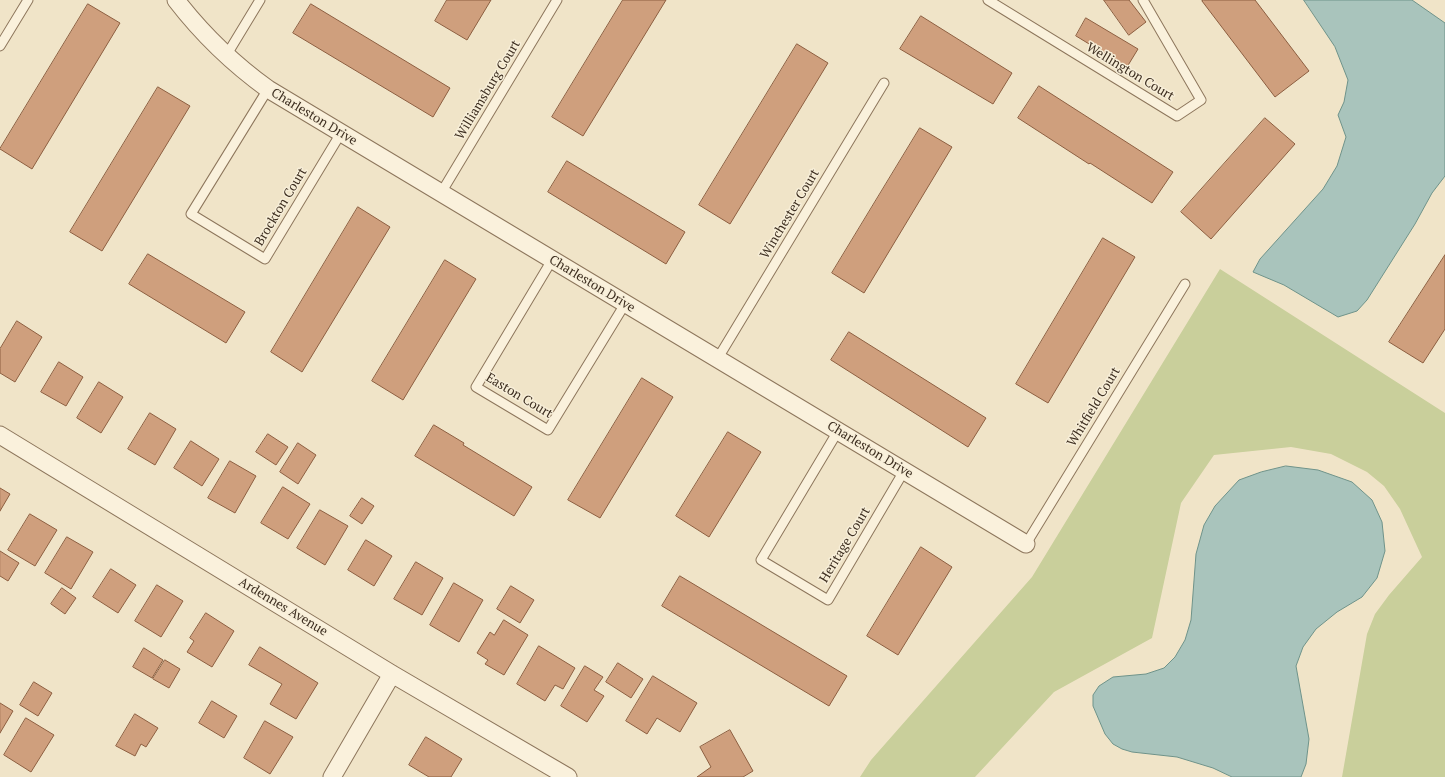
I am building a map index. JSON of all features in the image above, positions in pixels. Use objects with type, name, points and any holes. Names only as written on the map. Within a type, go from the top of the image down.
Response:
[{"type":"street","name":"Charleston Drive","points":[[176,0],[196,25],[226,56],[268,89],[1026,544]]},
{"type":"street","name":"Ardennes Avenue","points":[[0,435],[392,674],[568,777]]},
{"type":"street","points":[[332,777],[392,674]]},
{"type":"lane","points":[[0,46],[28,0]]},
{"type":"lane","points":[[226,56],[260,0]]},
{"type":"lane","name":"Williamsburg Court","points":[[441,193],[557,0]]},
{"type":"lane","name":"Wellington Court","points":[[988,0],[1177,116],[1201,100],[1143,0]]},
{"type":"lane","name":"Winchester Court","points":[[718,358],[884,83]]},
{"type":"lane","name":"Brockton Court","points":[[268,89],[191,214],[258,255],[265,259],[341,133]]},
{"type":"lane","name":"Easton Court","points":[[552,260],[476,387],[548,430],[625,304]]},
{"type":"lane","name":"Whitfield Court","points":[[1026,544],[1185,284]]},
{"type":"lane","name":"Heritage Court","points":[[838,431],[761,560],[828,600],[904,471]]},
{"type":"green space","points":[[1220,269],[1445,413],[1445,777],[1342,777],[1367,634],[1375,614],[1389,595],[1422,557],[1400,509],[1384,486],[1367,472],[1331,454],[1291,447],[1214,455],[1181,503],[1152,638],[1054,692],[975,777],[860,777],[871,760],[1032,577]]},
{"type":"water","points":[[1304,0],[1412,0],[1445,23],[1445,176],[1432,193],[1415,224],[1367,300],[1357,311],[1338,317],[1284,285],[1253,272],[1260,259],[1323,189],[1337,166],[1346,137],[1338,115],[1344,102],[1348,80],[1335,47]]},
{"type":"water","points":[[1286,466],[1318,470],[1352,482],[1372,500],[1382,522],[1385,551],[1377,578],[1362,597],[1337,612],[1316,629],[1303,647],[1296,666],[1309,739],[1306,764],[1301,777],[1232,777],[1213,768],[1177,757],[1132,752],[1113,744],[1105,734],[1093,706],[1093,695],[1099,686],[1113,677],[1146,674],[1164,668],[1175,657],[1185,640],[1191,620],[1196,554],[1204,525],[1215,506],[1239,480],[1261,472]]},
{"type":"building","points":[[447,0],[491,0],[467,40],[435,21]]},
{"type":"building","points":[[623,0],[666,0],[583,136],[552,117]]},
{"type":"building","points":[[1104,0],[1129,0],[1146,22],[1129,35]]},
{"type":"building","points":[[1255,0],[1309,71],[1275,97],[1202,1]]},
{"type":"building","points":[[88,4],[120,23],[32,169],[0,149]]},
{"type":"building","points":[[311,4],[450,88],[433,117],[293,33]]},
{"type":"building","points":[[921,16],[1012,73],[993,104],[900,49]]},
{"type":"building","points":[[1086,18],[1138,49],[1127,67],[1076,36]]},
{"type":"building","points":[[797,44],[828,63],[730,224],[699,205]]},
{"type":"building","points":[[1039,86],[1173,172],[1152,203],[1018,118]]},
{"type":"building","points":[[158,87],[190,106],[102,251],[70,232]]},
{"type":"building","points":[[1265,118],[1295,144],[1211,239],[1181,212]]},
{"type":"building","points":[[920,128],[952,147],[864,293],[832,273]]},
{"type":"building","points":[[567,161],[685,232],[666,264],[548,192]]},
{"type":"building","points":[[358,207],[390,227],[302,372],[271,352]]},
{"type":"building","points":[[1103,238],[1135,257],[1048,403],[1016,384]]},
{"type":"building","points":[[148,254],[245,312],[226,343],[129,284]]},
{"type":"building","points":[[1445,255],[1445,329],[1423,363],[1389,342]]},
{"type":"building","points":[[445,260],[476,279],[403,400],[372,381]]},
{"type":"building","points":[[17,321],[42,337],[15,382],[0,373],[0,349]]},
{"type":"building","points":[[849,332],[986,418],[968,447],[831,360]]},
{"type":"building","points":[[59,362],[83,377],[66,406],[41,392]]},
{"type":"building","points":[[642,378],[673,397],[600,518],[568,500]]},
{"type":"building","points":[[99,382],[123,397],[101,433],[77,418]]},
{"type":"building","points":[[150,413],[176,429],[155,465],[128,449]]},
{"type":"building","points":[[434,425],[464,443],[463,445],[532,487],[514,516],[415,456]]},
{"type":"building","points":[[728,432],[761,452],[709,537],[676,516]]},
{"type":"building","points":[[268,434],[288,447],[276,465],[256,452]]},
{"type":"building","points":[[191,441],[219,459],[202,486],[174,468]]},
{"type":"building","points":[[298,443],[316,455],[298,484],[280,472]]},
{"type":"building","points":[[230,461],[256,476],[235,513],[208,498]]},
{"type":"building","points":[[283,487],[310,504],[288,539],[261,523]]},
{"type":"building","points":[[0,488],[10,494],[0,511]]},
{"type":"building","points":[[362,498],[374,506],[362,524],[350,516]]},
{"type":"building","points":[[320,510],[348,526],[325,565],[297,548]]},
{"type":"building","points":[[30,514],[57,530],[35,566],[8,550]]},
{"type":"building","points":[[67,537],[93,552],[71,589],[45,573]]},
{"type":"building","points":[[366,540],[392,556],[374,586],[348,570]]},
{"type":"building","points":[[921,547],[952,567],[898,655],[867,636]]},
{"type":"building","points":[[0,551],[19,563],[8,581],[0,576]]},
{"type":"building","points":[[416,562],[443,578],[422,615],[394,599]]},
{"type":"building","points":[[111,569],[136,585],[118,613],[93,597]]},
{"type":"building","points":[[680,576],[847,676],[829,706],[662,606]]},
{"type":"building","points":[[454,583],[483,600],[459,642],[430,625]]},
{"type":"building","points":[[157,585],[183,601],[161,637],[135,621]]},
{"type":"building","points":[[511,586],[534,600],[520,623],[497,609]]},
{"type":"building","points":[[62,588],[76,598],[65,614],[51,604]]},
{"type":"building","points":[[206,613],[234,631],[212,667],[187,652],[194,641],[190,638]]},
{"type":"building","points":[[504,620],[528,635],[504,675],[485,664],[488,660],[477,653],[490,632],[494,635]]},
{"type":"building","points":[[539,646],[575,668],[563,689],[555,685],[545,701],[517,684]]},
{"type":"building","points":[[260,647],[318,683],[296,719],[270,704],[282,684],[249,665]]},
{"type":"building","points":[[144,648],[163,660],[152,678],[133,667]]},
{"type":"building","points":[[165,660],[180,669],[169,688],[153,679]]},
{"type":"building","points":[[618,663],[643,679],[631,698],[606,682]]},
{"type":"building","points":[[585,666],[603,677],[594,690],[604,696],[587,722],[561,706]]},
{"type":"building","points":[[653,676],[697,703],[680,732],[657,718],[647,734],[626,721]]},
{"type":"building","points":[[34,682],[52,693],[38,716],[20,705]]},
{"type":"building","points":[[212,701],[237,716],[224,738],[199,723]]},
{"type":"building","points":[[0,703],[13,711],[0,733]]},
{"type":"building","points":[[135,714],[158,728],[146,747],[141,744],[135,756],[116,746]]},
{"type":"building","points":[[26,718],[54,735],[31,772],[4,755]]},
{"type":"building","points":[[265,721],[293,737],[270,774],[244,758]]},
{"type":"building","points":[[730,730],[753,771],[743,777],[697,777],[711,767],[700,747]]},
{"type":"building","points":[[426,737],[462,759],[451,777],[429,777],[409,765]]}]
